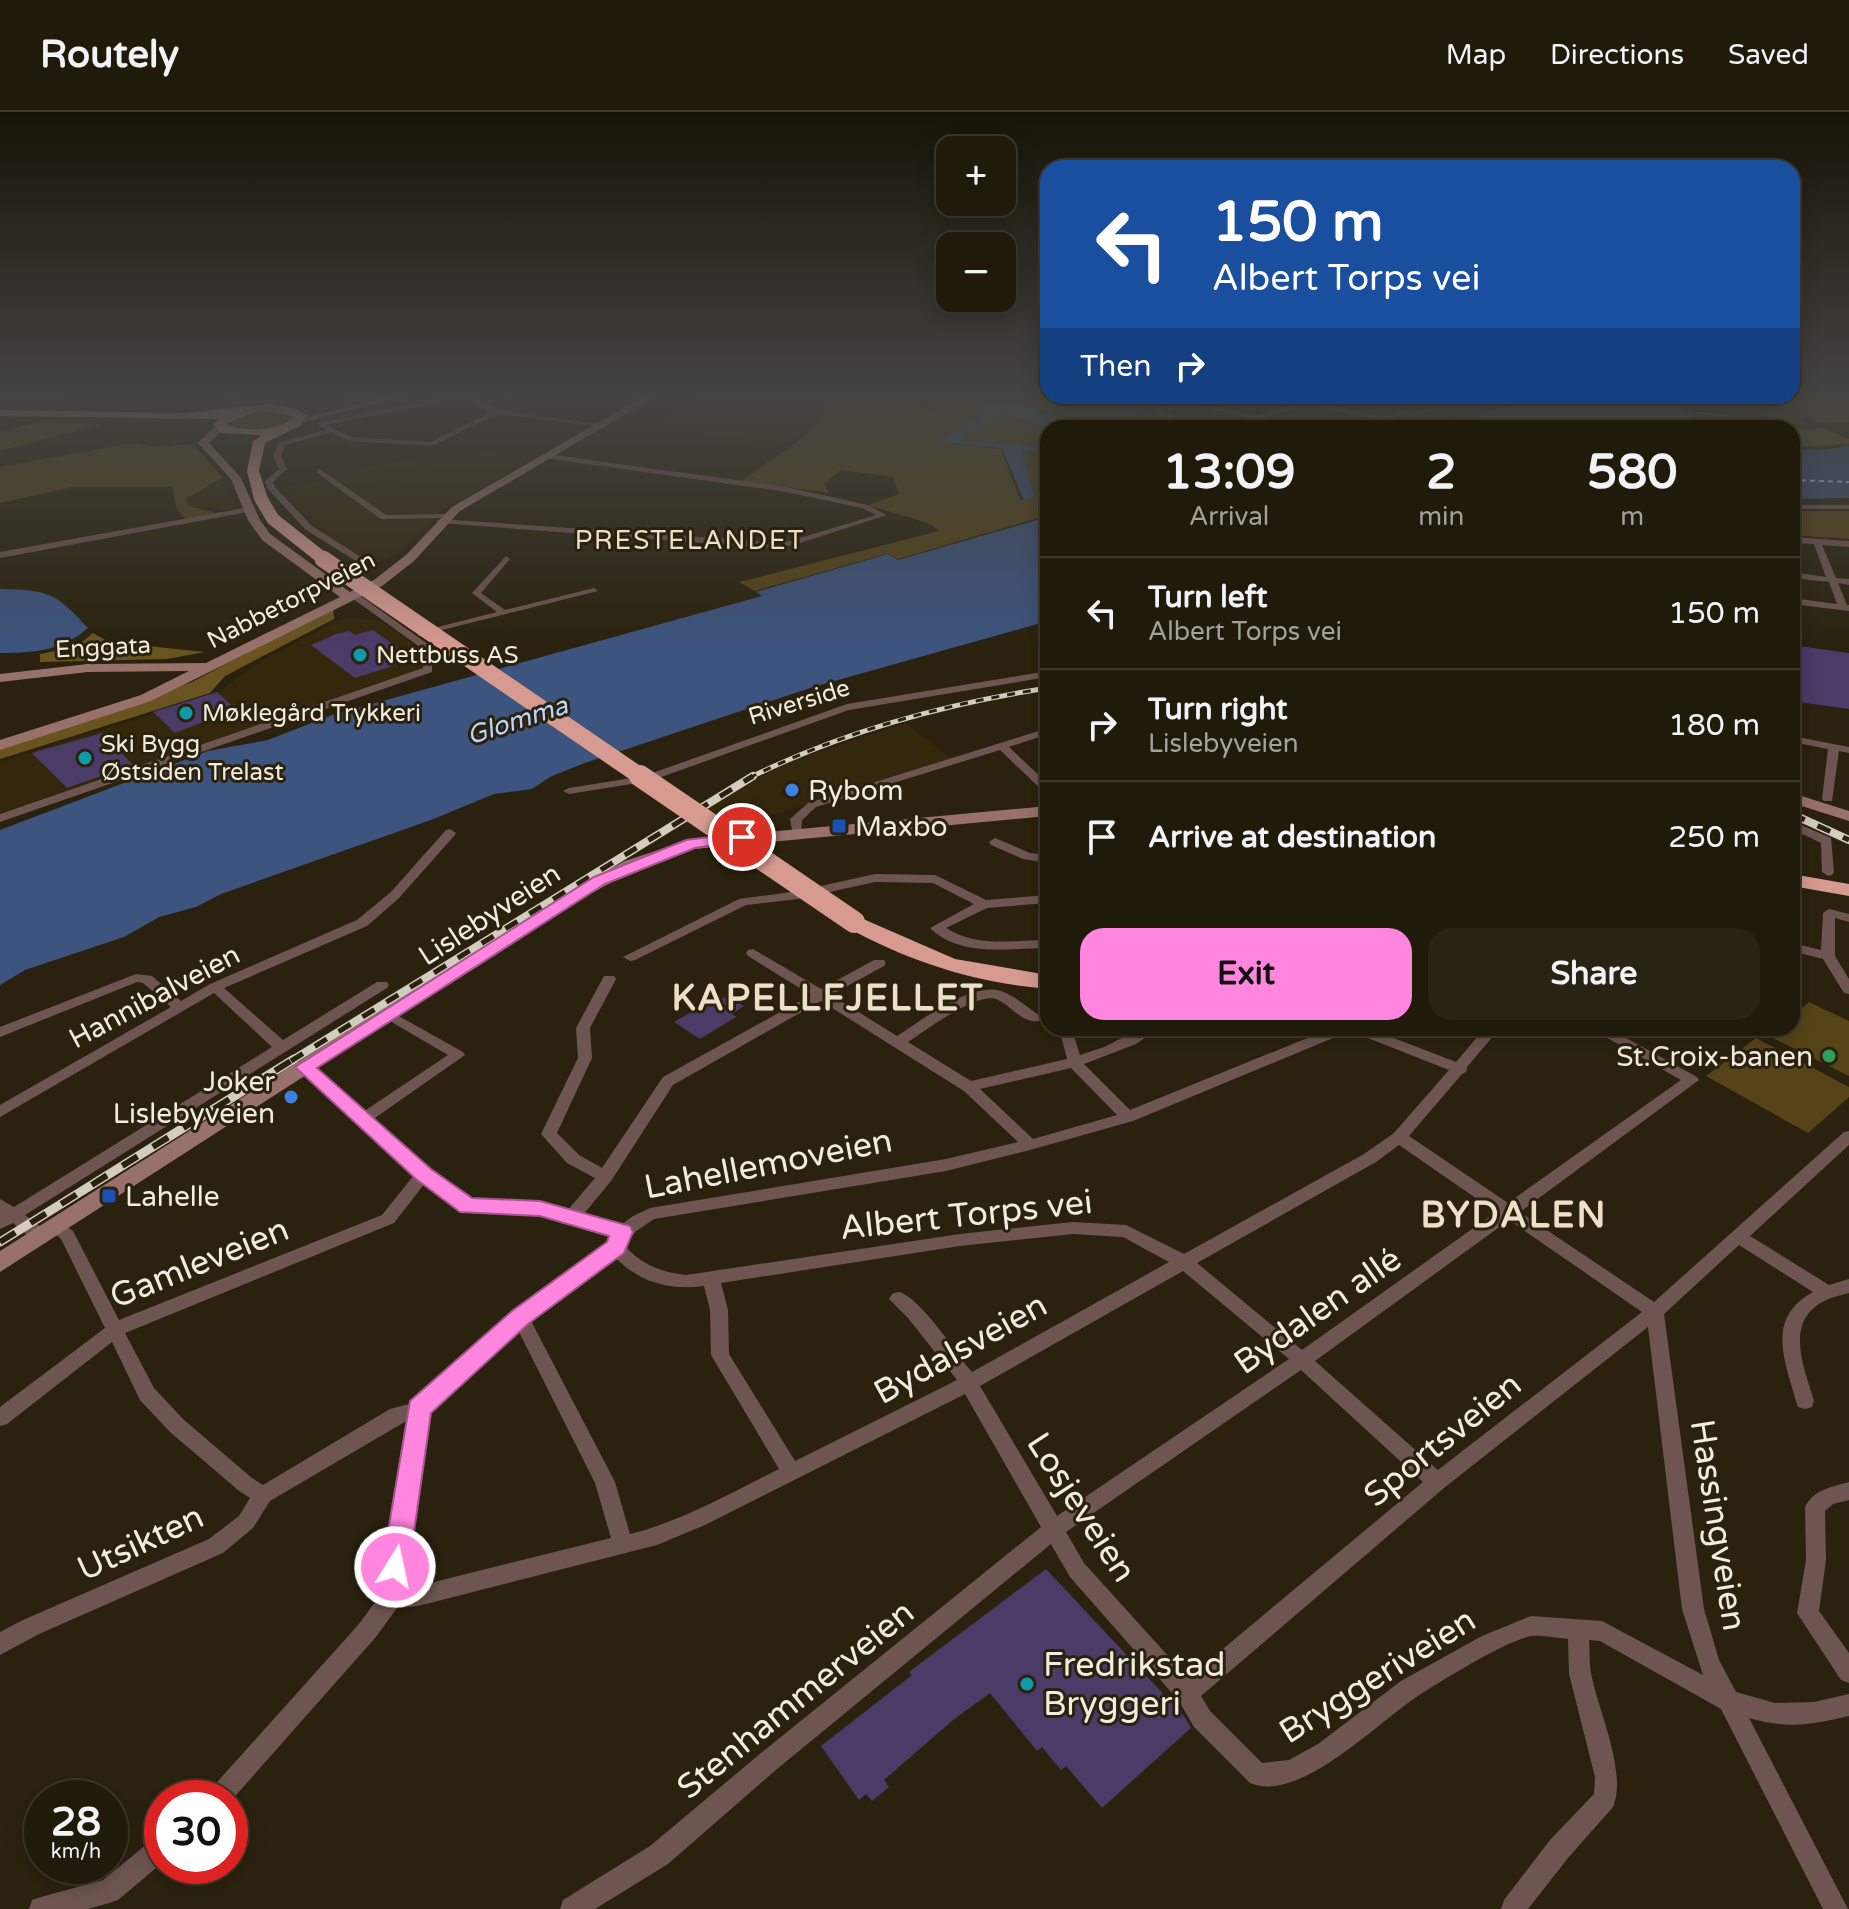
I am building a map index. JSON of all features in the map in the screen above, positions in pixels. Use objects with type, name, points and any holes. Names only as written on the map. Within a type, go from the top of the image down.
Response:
[{"type":"highway","points":[[257,478],[261,499],[273,519],[301,544],[854,922],[904,949],[939,962],[984,973],[1040,981]]},
{"type":"highway","points":[[1800,873],[1849,882]]},
{"type":"highway","points":[[1800,881],[1849,890]]},
{"type":"street","points":[[0,818],[428,670],[429,649],[266,537],[236,478]]},
{"type":"street","points":[[275,478],[269,481],[271,488],[309,528],[364,563]]},
{"type":"street","points":[[330,478],[384,517],[771,545],[805,539],[883,515],[871,507],[815,494],[701,478]]},
{"type":"street","name":"Nabbetorpveien","points":[[0,745],[126,706],[378,583],[397,570],[443,519],[510,478]]},
{"type":"street","points":[[1800,507],[1849,507]]},
{"type":"street","points":[[0,555],[250,509]]},
{"type":"street","points":[[266,537],[309,528]]},
{"type":"street","points":[[1800,541],[1849,544]]},
{"type":"street","points":[[1817,542],[1846,607]]},
{"type":"street","points":[[501,611],[476,593],[506,559]]},
{"type":"street","points":[[1800,576],[1849,582]]},
{"type":"street","points":[[413,636],[501,611],[594,591]]},
{"type":"street","points":[[1800,602],[1846,607]]},
{"type":"street","name":"Enggata","points":[[0,678],[88,668],[209,667]]},
{"type":"street","name":"Riverside","points":[[569,791],[646,779],[847,707],[882,705],[975,684],[1040,675]]},
{"type":"street","points":[[797,832],[796,819],[812,805],[1040,734]]},
{"type":"street","points":[[1800,741],[1849,750]]},
{"type":"street","points":[[1002,746],[1040,782]]},
{"type":"street","points":[[1828,799],[1834,748]]},
{"type":"street","points":[[1800,801],[1849,816]]},
{"type":"street","name":"Lislebyveien","points":[[0,1263],[572,896],[631,865],[692,844],[1040,812]]},
{"type":"street","points":[[1800,829],[1827,841],[1828,872]]},
{"type":"street","name":"Hannibalveien","points":[[0,1112],[215,987],[338,936],[378,912],[450,833]]},
{"type":"street","points":[[995,842],[1027,856],[1040,858]]},
{"type":"street","points":[[630,957],[743,902],[798,895],[875,878],[935,879],[984,904]]},
{"type":"street","points":[[1040,900],[984,904],[937,928],[958,941],[976,946],[1040,944]]},
{"type":"street","points":[[1849,918],[1829,913],[1828,956],[1849,990]]},
{"type":"street","points":[[1800,949],[1828,956]]},
{"type":"street","points":[[753,953],[969,1087],[1030,1145]]},
{"type":"street","points":[[573,1215],[605,1177],[668,1081],[879,963]]},
{"type":"street","points":[[0,1032],[136,978],[147,979],[180,1007]]},
{"type":"street","points":[[605,1177],[573,1159],[549,1134],[585,1058],[583,1028],[609,979]]},
{"type":"street","points":[[4,1214],[382,985]]},
{"type":"street","points":[[215,987],[281,1047]]},
{"type":"street","points":[[898,1042],[985,993],[994,994],[1034,1018]]},
{"type":"street","points":[[363,1119],[458,1055],[388,1014]]},
{"type":"street","points":[[1068,1036],[1075,1063],[1128,1117]]},
{"type":"street","points":[[969,1087],[1075,1063],[1121,1047],[1139,1036]]},
{"type":"street","name":"Lahellemoveien","points":[[419,1409],[520,1317],[650,1214],[946,1165],[1030,1145],[1128,1117],[1325,1036]]},
{"type":"street","points":[[1376,1036],[1461,1069]]},
{"type":"street","name":"Bydalsveien","points":[[391,1598],[418,1596],[623,1544],[698,1519],[945,1396],[967,1380],[1185,1263],[1370,1158],[1399,1137],[1487,1036]]},
{"type":"street","name":"Bydalen allé","points":[[1053,1530],[1302,1360],[1692,1080],[1612,1036]]},
{"type":"street","name":"Albert Torps vei","points":[[304,1067],[423,1174],[467,1206],[540,1209],[573,1215],[619,1240],[632,1266],[656,1279],[686,1282],[960,1240],[1073,1228],[1126,1231],[1185,1263],[1302,1360],[1437,1482]]},
{"type":"street","points":[[1399,1137],[1655,1312]]},
{"type":"street","name":"Sportsveien","points":[[1187,1693],[1437,1482],[1655,1312],[1846,1142]]},
{"type":"street","name":"Gamleveien","points":[[0,1418],[116,1329],[388,1219],[423,1174]]},
{"type":"street","points":[[4,1214],[67,1235],[147,1394],[177,1426],[245,1484],[263,1495]]},
{"type":"street","points":[[1739,1237],[1827,1292]]},
{"type":"street","points":[[711,1278],[719,1310],[720,1355],[792,1473]]},
{"type":"street","points":[[1805,1401],[1789,1334],[1801,1309],[1827,1292],[1849,1286]]},
{"type":"street","name":"Losjeveien","points":[[898,1299],[914,1313],[967,1380],[1077,1570],[1187,1693],[1202,1719],[1258,1775]]},
{"type":"street","name":"Hassingveien","points":[[1655,1312],[1693,1609],[1709,1663],[1836,1909]]},
{"type":"street","points":[[520,1317],[605,1482],[623,1544]]},
{"type":"street","points":[[234,1780],[367,1631],[391,1598],[419,1409]]},
{"type":"street","name":"Utsikten","points":[[0,1644],[31,1627],[216,1546],[246,1522],[263,1495],[397,1415],[419,1409]]},
{"type":"street","points":[[1849,1491],[1827,1497],[1815,1507],[1816,1560],[1808,1613],[1849,1672]]},
{"type":"street","name":"Stenhammerveien","points":[[572,1909],[648,1864],[769,1761],[1053,1530]]},
{"type":"street","name":"Bryggeriveien","points":[[1258,1775],[1291,1771],[1326,1752],[1409,1689],[1490,1643],[1531,1626],[1602,1631],[1729,1701],[1775,1714],[1814,1713],[1849,1705]]},
{"type":"street","points":[[1513,1909],[1559,1849],[1605,1799],[1607,1777],[1580,1674],[1578,1628]]},
{"type":"street","points":[[41,1909],[105,1900],[144,1864]]},
{"type":"shaded area","points":[[0,478],[223,478],[185,498],[188,506],[217,513],[185,519],[176,507],[173,487],[73,487],[0,503]]},
{"type":"shaded area","points":[[223,478],[238,511],[188,506],[185,498],[197,496],[211,482]]},
{"type":"shaded area","points":[[335,478],[404,478],[352,489]]},
{"type":"shaded area","points":[[404,478],[498,478],[442,510],[409,545],[386,560],[362,565],[314,525],[283,487],[327,479],[344,492]]},
{"type":"shaded area","points":[[746,478],[831,478],[824,484],[829,493],[742,481]]},
{"type":"shaded area","points":[[893,478],[1012,478],[1020,500],[1035,497],[1030,478],[1040,478],[1040,517],[898,559],[886,554],[755,591],[739,582],[939,531],[917,520],[869,505],[899,494]]},
{"type":"shaded area","points":[[1800,511],[1849,511],[1849,539],[1800,536]]},
{"type":"shaded area","points":[[333,607],[334,619],[225,676],[210,693],[0,759],[0,748],[192,682]]},
{"type":"shaded area","points":[[356,618],[381,621],[426,653],[426,663],[407,676],[0,813],[0,762],[215,694],[264,659],[337,621]]},
{"type":"shaded area","points":[[93,633],[109,642],[205,652],[167,659],[40,662],[40,654],[76,647]]},
{"type":"shaded area","name":"Rybom","points":[[905,723],[951,758],[706,836],[682,818],[789,762]]},
{"type":"shaded area","name":"St.Croix-banen","points":[[1809,1002],[1849,1021],[1849,1076],[1769,1036],[1800,1036],[1800,1010]]},
{"type":"shaded area","points":[[1756,1038],[1849,1087],[1849,1097],[1808,1133],[1706,1076]]},
{"type":"water","points":[[1015,478],[1030,478],[1035,497],[1024,500]]},
{"type":"water","points":[[1800,478],[1849,478],[1849,498],[1800,499]]},
{"type":"water","name":"Glomma","points":[[1040,519],[1040,623],[813,687],[582,764],[550,777],[532,789],[494,794],[431,820],[221,894],[196,907],[159,917],[124,937],[25,970],[0,985],[0,830],[208,751],[268,740],[332,715],[762,596],[756,592],[888,554],[898,560]]},
{"type":"water","points":[[0,589],[29,590],[50,595],[88,628],[68,642],[47,649],[0,653]]},
{"type":"building","name":"Nettbuss AS","points":[[373,630],[404,652],[386,658],[396,665],[355,678],[311,645],[336,634],[349,631],[355,635]]},
{"type":"building","points":[[1800,646],[1849,653],[1849,709],[1800,702]]},
{"type":"building","name":"Møklegård Trykkeri","points":[[217,692],[236,709],[175,733],[153,712]]},
{"type":"building","name":"Ski Bygg Østsiden Trelast","points":[[102,733],[133,765],[67,788],[32,753]]},
{"type":"building","points":[[727,996],[744,1006],[732,1014],[736,1017],[700,1039],[674,1022],[715,998],[720,1000]]},
{"type":"building","name":"Fredrikstad Bryggeri","points":[[1046,1569],[1184,1716],[1191,1728],[1102,1808],[1066,1766],[1061,1770],[1042,1747],[1037,1751],[990,1693],[953,1720],[884,1780],[889,1787],[872,1801],[866,1794],[859,1800],[821,1746],[912,1675],[909,1672]]},
{"type":"ferry route","points":[[1800,480],[1849,482]]},
{"type":"railway","points":[[752,776],[821,746],[895,721],[971,702],[1040,689]]},
{"type":"railway","points":[[291,1061],[752,776]]},
{"type":"railway","points":[[1800,818],[1849,840]]},
{"type":"railway","points":[[0,1242],[294,1059]]},
{"type":"place","name":"Nettbuss AS","points":[[360,655]]},
{"type":"place","name":"Møklegård Trykkeri","points":[[186,713]]},
{"type":"place","name":"Ski Bygg Østsiden Trelast","points":[[85,758]]},
{"type":"place","name":"Rybom","points":[[792,790]]},
{"type":"place","name":"Maxbo","points":[[839,826]]},
{"type":"place","name":"St.Croix-banen","points":[[1829,1056]]},
{"type":"place","name":"Joker Lislebyveien","points":[[291,1097]]},
{"type":"place","name":"Lahelle","points":[[109,1196]]},
{"type":"place","name":"Fredrikstad Bryggeri","points":[[1027,1684]]},
{"type":"district","name":"PRESTELANDET","points":[[690,540]]},
{"type":"district","name":"KAPELLFJELLET","points":[[828,997]]},
{"type":"district","name":"BYDALEN","points":[[1514,1214]]},
{"type":"route","points":[[395,1567],[410,1487],[419,1409],[520,1317],[616,1247],[622,1232],[573,1215],[540,1209],[467,1206],[423,1174],[304,1067],[599,880],[631,865],[692,844],[742,837]]}]
